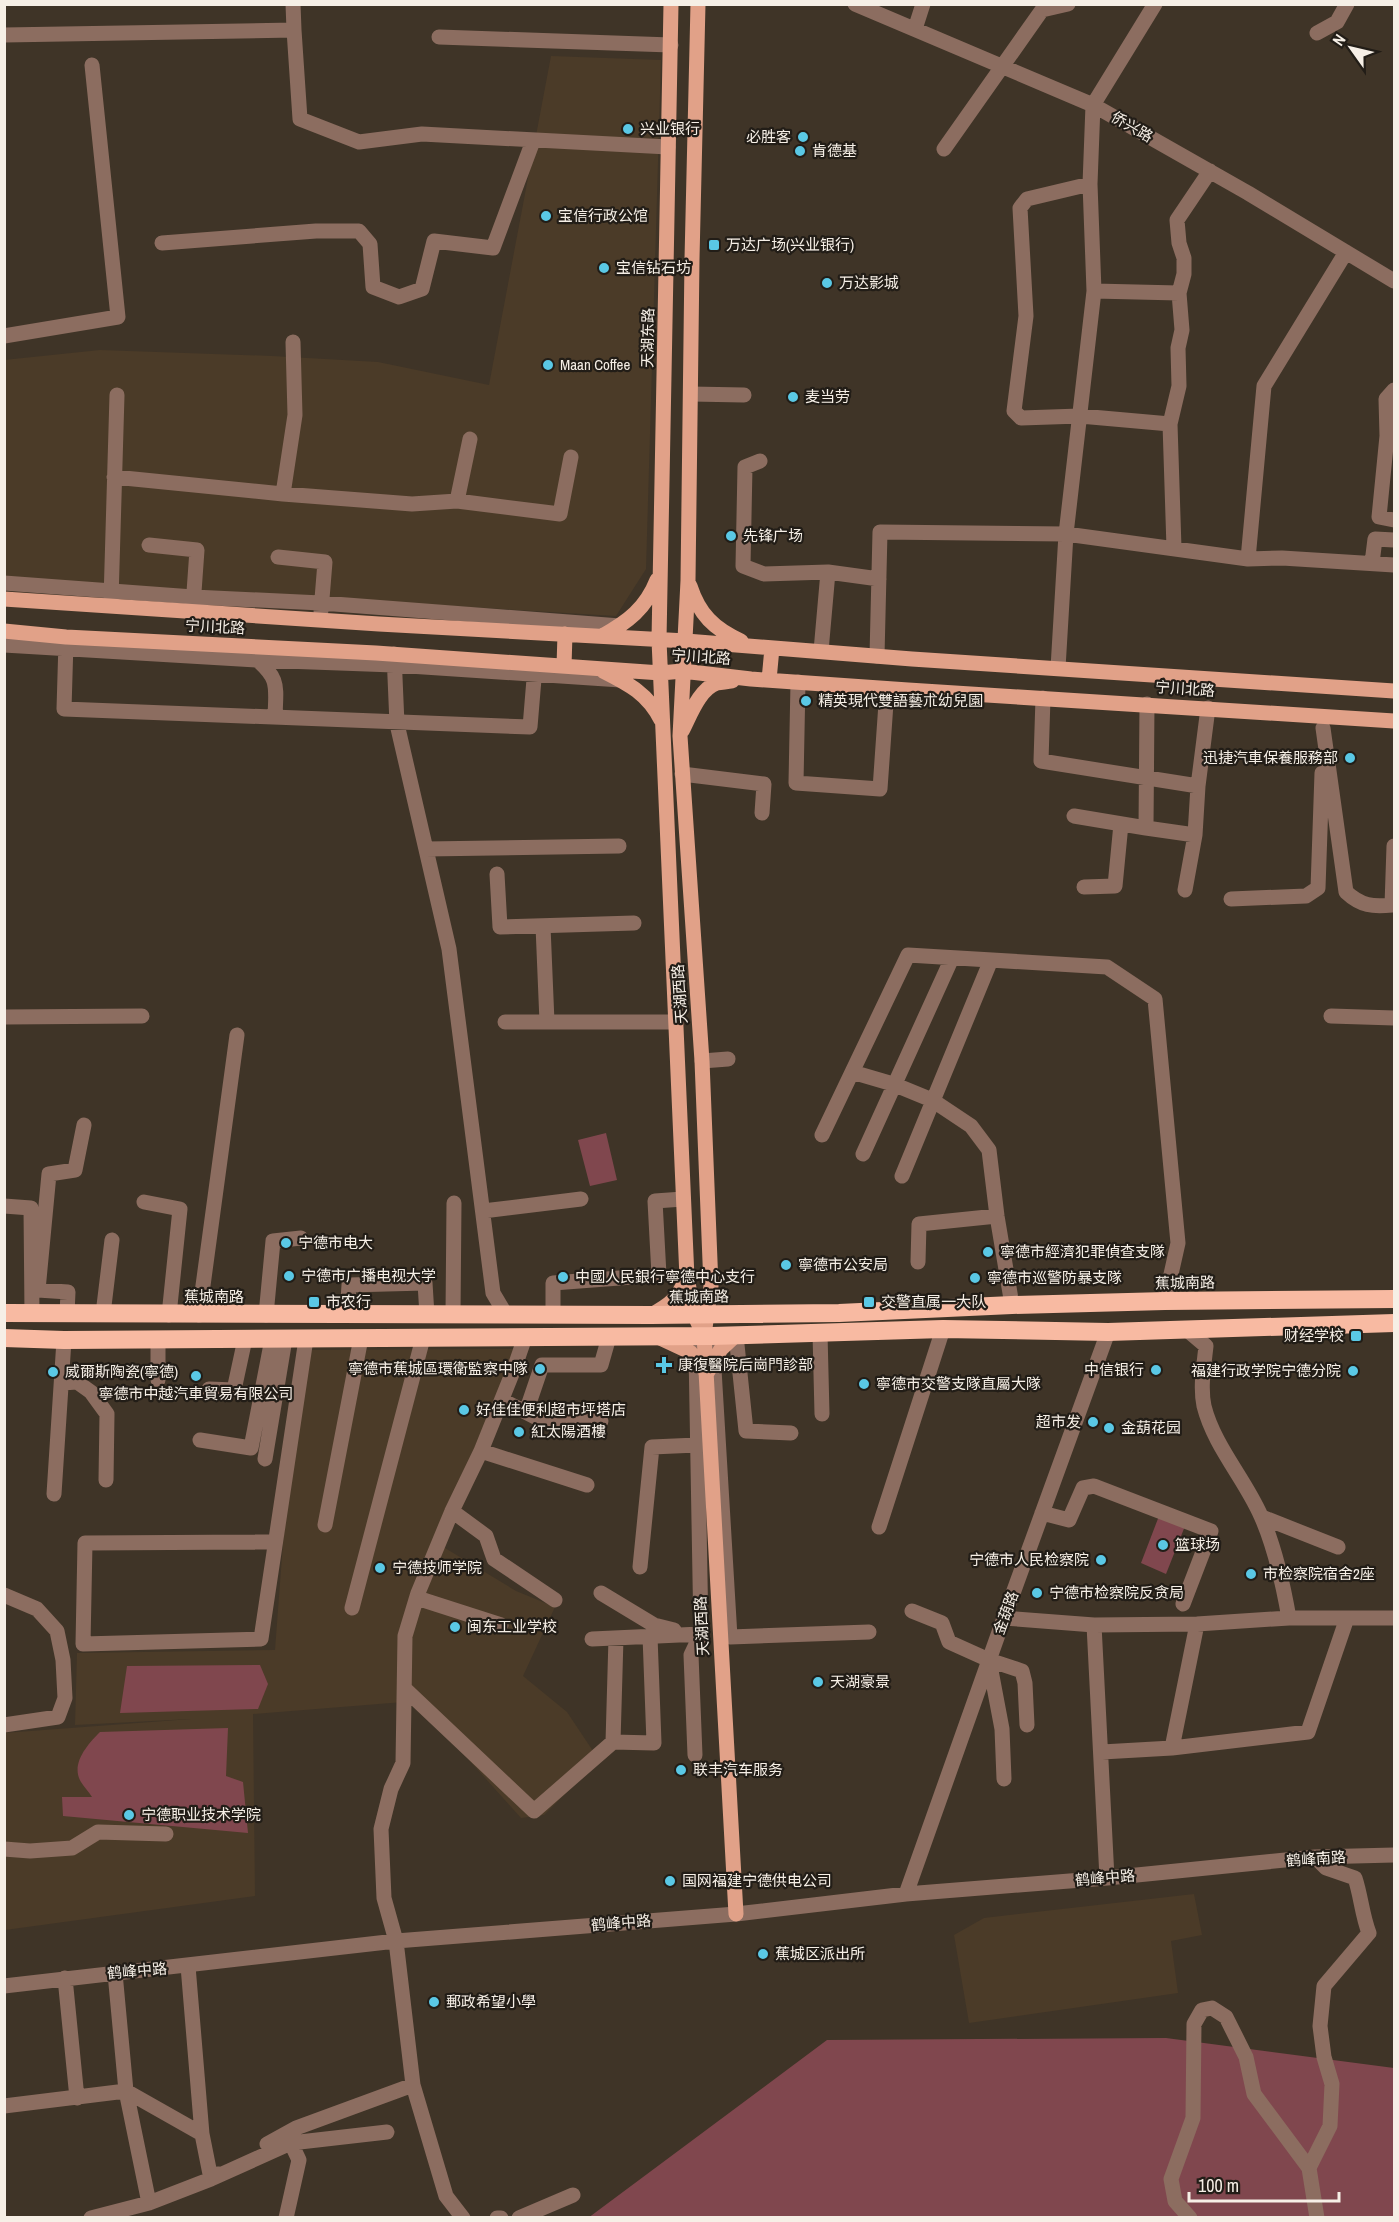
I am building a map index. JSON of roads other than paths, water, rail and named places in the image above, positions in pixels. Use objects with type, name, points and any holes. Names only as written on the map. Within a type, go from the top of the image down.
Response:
[{"type":"highway","name":"蕉城南路","points":[[4,1313],[651,1315],[848,1313],[1165,1301],[1395,1299]]},
{"type":"highway","points":[[4,1338],[64,1340],[704,1336],[944,1329],[1108,1332],[1395,1323]]},
{"type":"main road","name":"天湖东路","points":[[661,673],[660,568],[671,4]]},
{"type":"main road","points":[[682,671],[686,641],[688,581],[698,4]]},
{"type":"main road","points":[[601,636],[629,621],[640,611],[652,592],[660,568],[687,562]]},
{"type":"main road","points":[[688,581],[694,600],[722,633],[752,646]]},
{"type":"main road","name":"宁川北路","points":[[4,599],[111,599],[193,604],[320,620],[686,641],[1395,691]]},
{"type":"main road","name":"宁川北路","points":[[4,631],[66,643],[240,646],[394,660],[535,669],[564,666],[661,673],[682,671],[751,679],[1208,708],[1323,722],[1395,721]]},
{"type":"main road","points":[[564,666],[566,634]]},
{"type":"main road","points":[[769,680],[772,648]]},
{"type":"main road","points":[[598,668],[642,694],[653,704],[663,723]]},
{"type":"main road","name":"天湖西路","points":[[682,671],[680,736],[702,1061],[711,1286],[701,1314]]},
{"type":"main road","name":"天湖西路","points":[[661,673],[687,1278],[701,1314]]},
{"type":"main road","points":[[680,736],[695,705],[715,684],[751,679]]},
{"type":"main road","points":[[664,752],[681,752]]},
{"type":"main road","points":[[651,1315],[670,1305],[680,1294],[687,1278]]},
{"type":"main road","points":[[711,1286],[717,1300],[727,1309],[749,1314]]},
{"type":"main road","points":[[701,1314],[704,1336]]},
{"type":"main road","points":[[654,1336],[690,1352],[696,1359],[710,1367],[722,1349],[736,1335]]},
{"type":"main road","name":"天湖西路","points":[[704,1336],[710,1367],[736,1914]]},
{"type":"street","points":[[293,4],[300,119],[359,142],[422,134],[668,147]]},
{"type":"street","name":"侨兴路","points":[[855,4],[1093,105],[1210,171],[1395,281]]},
{"type":"street","points":[[915,29],[923,4]]},
{"type":"street","points":[[1026,4],[1042,10],[1068,4]]},
{"type":"street","points":[[1058,668],[1066,534],[1094,291],[1090,184],[1093,105],[1155,4]]},
{"type":"street","points":[[1317,33],[1337,22],[1347,4]]},
{"type":"street","points":[[944,149],[1000,66],[1042,10]]},
{"type":"street","points":[[4,35],[294,30]]},
{"type":"street","points":[[439,37],[671,45]]},
{"type":"street","points":[[4,336],[118,317],[92,65]]},
{"type":"street","points":[[162,243],[316,231],[359,231],[370,244],[373,287],[399,297],[422,289],[434,241],[493,248],[534,141]]},
{"type":"street","points":[[1174,548],[1170,424],[1179,386],[1178,348],[1182,330],[1179,293],[1184,274],[1178,220],[1210,171]]},
{"type":"street","points":[[1090,184],[1027,199],[1020,208],[1026,316],[1014,411],[1021,418],[1080,416],[1170,424]]},
{"type":"street","points":[[1248,559],[1264,386],[1346,252]]},
{"type":"street","points":[[1094,291],[1179,293]]},
{"type":"street","points":[[283,494],[295,415],[293,342]]},
{"type":"street","points":[[1395,390],[1386,399],[1387,436],[1379,517],[1395,520]]},
{"type":"street","points":[[691,394],[744,395]]},
{"type":"street","points":[[4,583],[111,599],[117,395]]},
{"type":"street","points":[[457,501],[470,439]]},
{"type":"street","points":[[114,477],[412,504],[457,501],[560,514],[571,457]]},
{"type":"street","points":[[760,461],[746,467],[743,566],[764,574],[828,572],[879,579]]},
{"type":"street","points":[[877,656],[880,532],[1066,534],[1248,559],[1282,558],[1395,565]]},
{"type":"street","points":[[1372,563],[1375,539],[1395,540]]},
{"type":"street","points":[[149,545],[197,550],[193,604],[321,603],[620,626]]},
{"type":"street","points":[[278,556],[325,562],[320,620]]},
{"type":"street","points":[[821,651],[828,572]]},
{"type":"street","points":[[4,645],[66,643],[257,660],[394,660],[397,722],[449,949],[493,1293],[506,1315]]},
{"type":"street","points":[[66,643],[63,709],[530,727],[535,669],[621,680]]},
{"type":"street","points":[[240,646],[276,680],[275,717]]},
{"type":"street","points":[[798,682],[796,783],[880,789],[887,688]]},
{"type":"street","points":[[1042,698],[1041,761],[1197,786]]},
{"type":"street","points":[[1146,828],[1147,704]]},
{"type":"street","points":[[1185,890],[1195,835],[1197,786],[1208,708]]},
{"type":"street","points":[[1323,722],[1346,892],[1356,902],[1374,907],[1392,905],[1395,846]]},
{"type":"street","points":[[1231,899],[1306,896],[1318,888],[1323,722]]},
{"type":"street","points":[[682,774],[764,784],[762,813]]},
{"type":"street","points":[[1074,816],[1195,835]]},
{"type":"street","points":[[1084,887],[1115,886],[1122,824]]},
{"type":"street","points":[[426,849],[619,846]]},
{"type":"street","points":[[497,874],[500,927],[634,923]]},
{"type":"street","points":[[543,926],[547,1022]]},
{"type":"street","points":[[822,1135],[908,955],[1107,967],[1155,999],[1178,1243],[1165,1301]]},
{"type":"street","points":[[863,1154],[952,958]]},
{"type":"street","points":[[902,1176],[991,960]]},
{"type":"street","points":[[4,1017],[142,1016]]},
{"type":"street","points":[[1331,1016],[1395,1018]]},
{"type":"street","points":[[506,1022],[676,1022]]},
{"type":"street","points":[[199,1314],[237,1035]]},
{"type":"street","points":[[702,1061],[728,1059]]},
{"type":"street","points":[[852,1072],[893,1084],[932,1100],[970,1126],[989,1150],[1012,1305]]},
{"type":"street","points":[[68,1314],[68,1292],[38,1290],[49,1174],[75,1170],[84,1125]]},
{"type":"street","points":[[483,1211],[581,1199]]},
{"type":"street","points":[[553,1315],[553,1283],[659,1275],[655,1201],[683,1199]]},
{"type":"street","points":[[144,1202],[180,1209],[169,1315]]},
{"type":"street","points":[[453,1315],[454,1203]]},
{"type":"street","points":[[4,1206],[31,1208],[32,1314]]},
{"type":"street","points":[[918,1262],[919,1224],[997,1216]]},
{"type":"street","points":[[266,1315],[273,1241],[301,1238]]},
{"type":"street","points":[[103,1314],[112,1240]]},
{"type":"street","points":[[347,1315],[349,1285],[425,1283],[427,1315]]},
{"type":"street","points":[[879,1527],[944,1329]]},
{"type":"street","points":[[1186,1329],[1206,1346],[1202,1380],[1204,1406],[1218,1439],[1262,1517],[1276,1561],[1289,1618]]},
{"type":"street","name":"金葫路","points":[[906,1894],[1108,1332]]},
{"type":"street","points":[[820,1333],[822,1414]]},
{"type":"street","points":[[736,1335],[746,1431],[792,1434]]},
{"type":"street","points":[[526,1412],[542,1365],[601,1365],[609,1336]]},
{"type":"street","points":[[695,1755],[691,1655],[696,1634],[696,1359],[704,1336]]},
{"type":"street","points":[[463,2217],[446,2196],[413,2085],[396,1941],[384,1898],[381,1829],[392,1789],[403,1764],[405,1636],[417,1598],[452,1510],[481,1451],[525,1337]]},
{"type":"street","points":[[325,1525],[360,1338]]},
{"type":"street","points":[[352,1608],[423,1338]]},
{"type":"street","points":[[158,1380],[159,1339]]},
{"type":"street","points":[[208,1389],[234,1390],[244,1339]]},
{"type":"street","points":[[200,1440],[251,1448],[278,1339]]},
{"type":"street","points":[[265,1459],[278,1339]]},
{"type":"street","points":[[275,1542],[85,1543],[83,1644],[261,1639],[306,1339]]},
{"type":"street","points":[[54,1494],[64,1340]]},
{"type":"street","points":[[710,1367],[730,1637],[869,1632]]},
{"type":"street","points":[[62,1383],[77,1382],[91,1392],[107,1414],[106,1480]]},
{"type":"street","points":[[502,1400],[543,1421],[601,1421]]},
{"type":"street","points":[[640,1567],[652,1447],[697,1444]]},
{"type":"street","points":[[481,1451],[587,1485]]},
{"type":"street","points":[[1042,1514],[1069,1520],[1083,1488],[1094,1486],[1210,1531],[1183,1604]]},
{"type":"street","points":[[452,1510],[486,1536],[494,1559],[555,1600]]},
{"type":"street","points":[[1262,1517],[1338,1547]]},
{"type":"street","points":[[601,1593],[654,1625],[696,1634]]},
{"type":"street","points":[[4,1595],[37,1609],[57,1631],[63,1660],[65,1698],[58,1717],[4,1725]]},
{"type":"street","points":[[417,1598],[501,1625]]},
{"type":"street","points":[[912,1611],[942,1623],[949,1642],[989,1660],[1022,1671],[1025,1683],[1026,1725]]},
{"type":"street","points":[[1004,1617],[1094,1624],[1197,1624],[1289,1618],[1395,1618]]},
{"type":"street","points":[[1102,1752],[1172,1748],[1308,1732],[1347,1617]]},
{"type":"street","points":[[1094,1624],[1107,1878]]},
{"type":"street","points":[[1172,1748],[1197,1624]]},
{"type":"street","points":[[592,1639],[696,1634]]},
{"type":"street","points":[[405,1689],[534,1810],[613,1742],[654,1743],[650,1636]]},
{"type":"street","points":[[613,1742],[615,1638]]},
{"type":"street","points":[[989,1660],[1002,1730],[1004,1779]]},
{"type":"street","points":[[4,1849],[30,1851],[72,1848],[98,1832],[166,1834]]},
{"type":"street","name":"鹤峰南路","points":[[1238,1866],[1315,1857],[1395,1855]]},
{"type":"street","points":[[1309,2168],[1330,2126],[1332,2084],[1324,2057],[1320,2026],[1324,1986],[1369,1933],[1363,1918],[1362,1900],[1355,1878],[1326,1868],[1315,1857]]},
{"type":"street","name":"鹤峰中路","points":[[4,1986],[396,1941],[736,1914],[906,1894],[1238,1866]]},
{"type":"street","points":[[188,1966],[202,2134],[212,2179]]},
{"type":"street","points":[[115,1973],[126,2091],[149,2203]]},
{"type":"street","points":[[65,1978],[77,2098]]},
{"type":"street","points":[[1190,2217],[1175,2200],[1171,2180],[1193,2118],[1194,2025],[1202,2010],[1212,2008],[1226,2018],[1246,2057],[1254,2094],[1309,2168],[1317,2217]]},
{"type":"street","points":[[212,2179],[232,2164],[296,2128],[413,2085]]},
{"type":"street","points":[[4,2106],[126,2091],[202,2134]]},
{"type":"street","points":[[91,2217],[149,2203],[212,2179],[291,2143],[387,2132]]},
{"type":"street","points":[[286,2217],[299,2160],[291,2143]]},
{"type":"street","points":[[519,2217],[573,2195]]},
{"type":"place","name":"兴业银行","points":[[628,129]]},
{"type":"place","name":"必胜客","points":[[803,137]]},
{"type":"place","name":"肯德基","points":[[800,151]]},
{"type":"place","name":"宝信行政公馆","points":[[546,216]]},
{"type":"place","name":"万达广场(兴业银行)","points":[[714,245]]},
{"type":"place","name":"宝信钻石坊","points":[[604,268]]},
{"type":"place","name":"万达影城","points":[[827,283]]},
{"type":"place","name":"Maan Coffee","points":[[548,365]]},
{"type":"place","name":"麦当劳","points":[[793,397]]},
{"type":"place","name":"先锋广场","points":[[731,536]]},
{"type":"place","name":"精英現代雙語藝朮幼兒園","points":[[806,701]]},
{"type":"place","name":"迅捷汽車保養服務部","points":[[1350,758]]},
{"type":"place","name":"宁德市电大","points":[[286,1243]]},
{"type":"place","name":"寧德市經濟犯罪偵查支隊","points":[[988,1252]]},
{"type":"place","name":"寧德市公安局","points":[[786,1265]]},
{"type":"place","name":"宁德市广播电视大学","points":[[289,1276]]},
{"type":"place","name":"中國人民銀行寧德中心支行","points":[[563,1277]]},
{"type":"place","name":"寧德市巡警防暴支隊","points":[[975,1278]]},
{"type":"place","name":"市农行","points":[[314,1302]]},
{"type":"place","name":"交警直属一大队","points":[[869,1302]]},
{"type":"place","name":"财经学校","points":[[1356,1336]]},
{"type":"place","name":"康復醫院后崗門診部","points":[[664,1365]]},
{"type":"place","name":"寧德市蕉城區環衛監察中隊","points":[[540,1369]]},
{"type":"place","name":"中信银行","points":[[1156,1370]]},
{"type":"place","name":"福建行政学院宁德分院","points":[[1353,1371]]},
{"type":"place","name":"威爾斯陶瓷(寧德)","points":[[53,1372]]},
{"type":"place","name":"寧德市中越汽車貿易有限公司","points":[[196,1376]]},
{"type":"place","name":"寧德市交警支隊直屬大隊","points":[[864,1384]]},
{"type":"place","name":"好佳佳便利超市坪塔店","points":[[464,1410]]},
{"type":"place","name":"超市发","points":[[1093,1422]]},
{"type":"place","name":"金葫花园","points":[[1109,1428]]},
{"type":"place","name":"紅太陽酒樓","points":[[519,1432]]},
{"type":"place","name":"篮球场","points":[[1163,1545]]},
{"type":"place","name":"宁德市人民检察院","points":[[1101,1560]]},
{"type":"place","name":"宁德技师学院","points":[[380,1568]]},
{"type":"place","name":"市检察院宿舍2座","points":[[1251,1574]]},
{"type":"place","name":"宁德市检察院反贪局","points":[[1037,1593]]},
{"type":"place","name":"闽东工业学校","points":[[455,1627]]},
{"type":"place","name":"天湖豪景","points":[[818,1682]]},
{"type":"place","name":"联丰汽车服务","points":[[681,1770]]},
{"type":"place","name":"宁德职业技术学院","points":[[129,1815]]},
{"type":"place","name":"国网福建宁德供电公司","points":[[670,1881]]},
{"type":"place","name":"蕉城区派出所","points":[[763,1954]]},
{"type":"place","name":"郵政希望小學","points":[[434,2002]]}]
